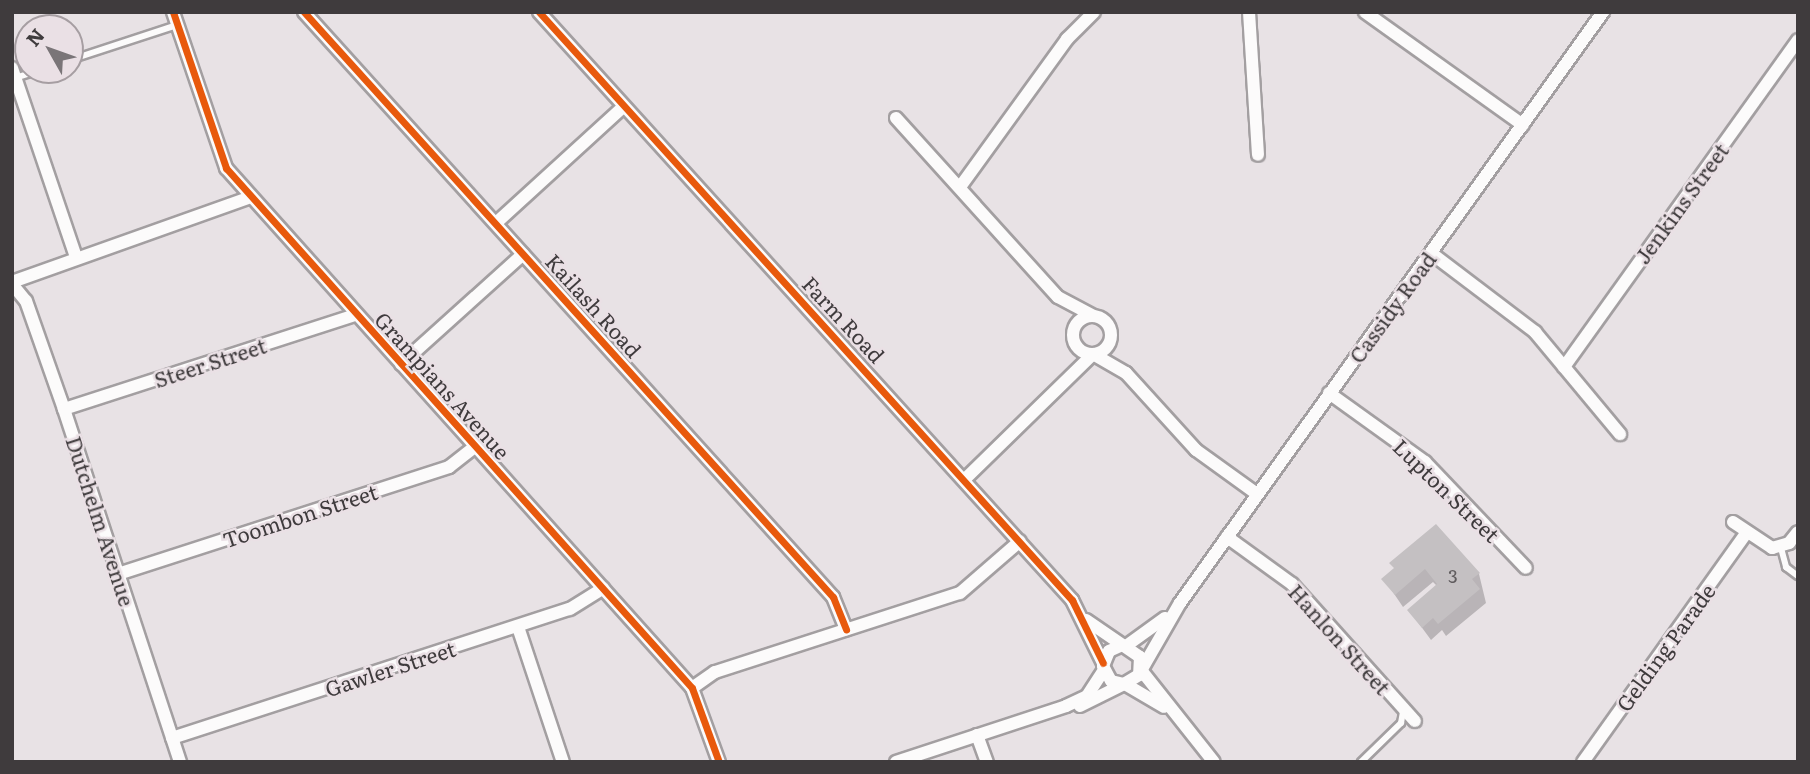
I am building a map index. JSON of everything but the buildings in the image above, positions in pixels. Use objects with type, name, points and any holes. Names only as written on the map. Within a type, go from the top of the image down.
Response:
[{"type":"street","name":"Kailash Road","points":[[304,12],[833,597],[846,629]]},
{"type":"street","name":"Farm Road","points":[[539,12],[965,479],[1086,620],[1123,646],[1137,652],[1142,669]]},
{"type":"street","points":[[960,187],[1067,39],[1094,12]]},
{"type":"street","points":[[1249,12],[1258,155]]},
{"type":"street","points":[[1365,12],[1523,125]]},
{"type":"street","name":"Cassidy Road","points":[[1142,669],[1180,603],[1604,12]]},
{"type":"street","name":"Grampians Avenue","points":[[175,19],[220,155],[251,197],[355,315],[692,688],[719,762]]},
{"type":"street","name":"Jenkins Street","points":[[1564,367],[1798,40]]},
{"type":"street","points":[[18,84],[76,257]]},
{"type":"street","points":[[496,223],[624,106]]},
{"type":"street","points":[[896,118],[1058,297],[1106,321],[1126,373]]},
{"type":"street","points":[[12,283],[76,257],[251,197]]},
{"type":"street","points":[[1431,253],[1535,332],[1620,434]]},
{"type":"street","points":[[401,364],[523,254]]},
{"type":"street","name":"Dutchelm Avenue","points":[[12,283],[26,301],[180,762]]},
{"type":"street","points":[[1058,297],[1073,336],[1093,354],[1126,373],[1196,450],[1257,494]]},
{"type":"street","name":"Steer Street","points":[[64,410],[355,315]]},
{"type":"street","points":[[1060,381],[1079,321],[1093,316]]},
{"type":"street","points":[[965,479],[1030,421],[1060,381],[1111,336]]},
{"type":"street","name":"Lupton Street","points":[[1329,394],[1424,462],[1526,568]]},
{"type":"street","name":"Toombon Street","points":[[118,574],[449,467],[476,446]]},
{"type":"street","points":[[1733,522],[1747,532],[1781,548],[1798,532]]},
{"type":"street","name":"Gelding Parade","points":[[1583,762],[1747,532]]},
{"type":"street","name":"Hanlon Street","points":[[1227,537],[1292,584],[1415,721]]},
{"type":"street","points":[[692,688],[715,672],[960,593],[1020,541]]},
{"type":"street","name":"Gawler Street","points":[[172,737],[518,627],[578,606],[603,588]]},
{"type":"street","name":"Cassidy Road","points":[[1066,706],[1087,696],[1104,666],[1123,646],[1145,638],[1180,603]]},
{"type":"street","name":"Farm Road","points":[[1086,620],[1104,666]]},
{"type":"street","points":[[518,627],[563,762]]},
{"type":"street","points":[[1104,666],[1125,684],[1167,709]]},
{"type":"street","points":[[896,762],[1066,706],[1083,705],[1125,684],[1142,669],[1167,709],[1214,762]]},
{"type":"street","points":[[977,735],[987,762]]},
{"type":"lane","points":[[84,55],[175,19]]},
{"type":"lane","points":[[1781,548],[1786,567],[1798,576]]},
{"type":"lane","points":[[1361,762],[1402,723],[1401,706]]},
{"type":"cycle path","points":[[173,12],[226,168],[692,688],[719,762]]},
{"type":"cycle path","points":[[304,12],[833,597],[846,629]]},
{"type":"cycle path","points":[[539,12],[1072,600],[1103,663]]}]
